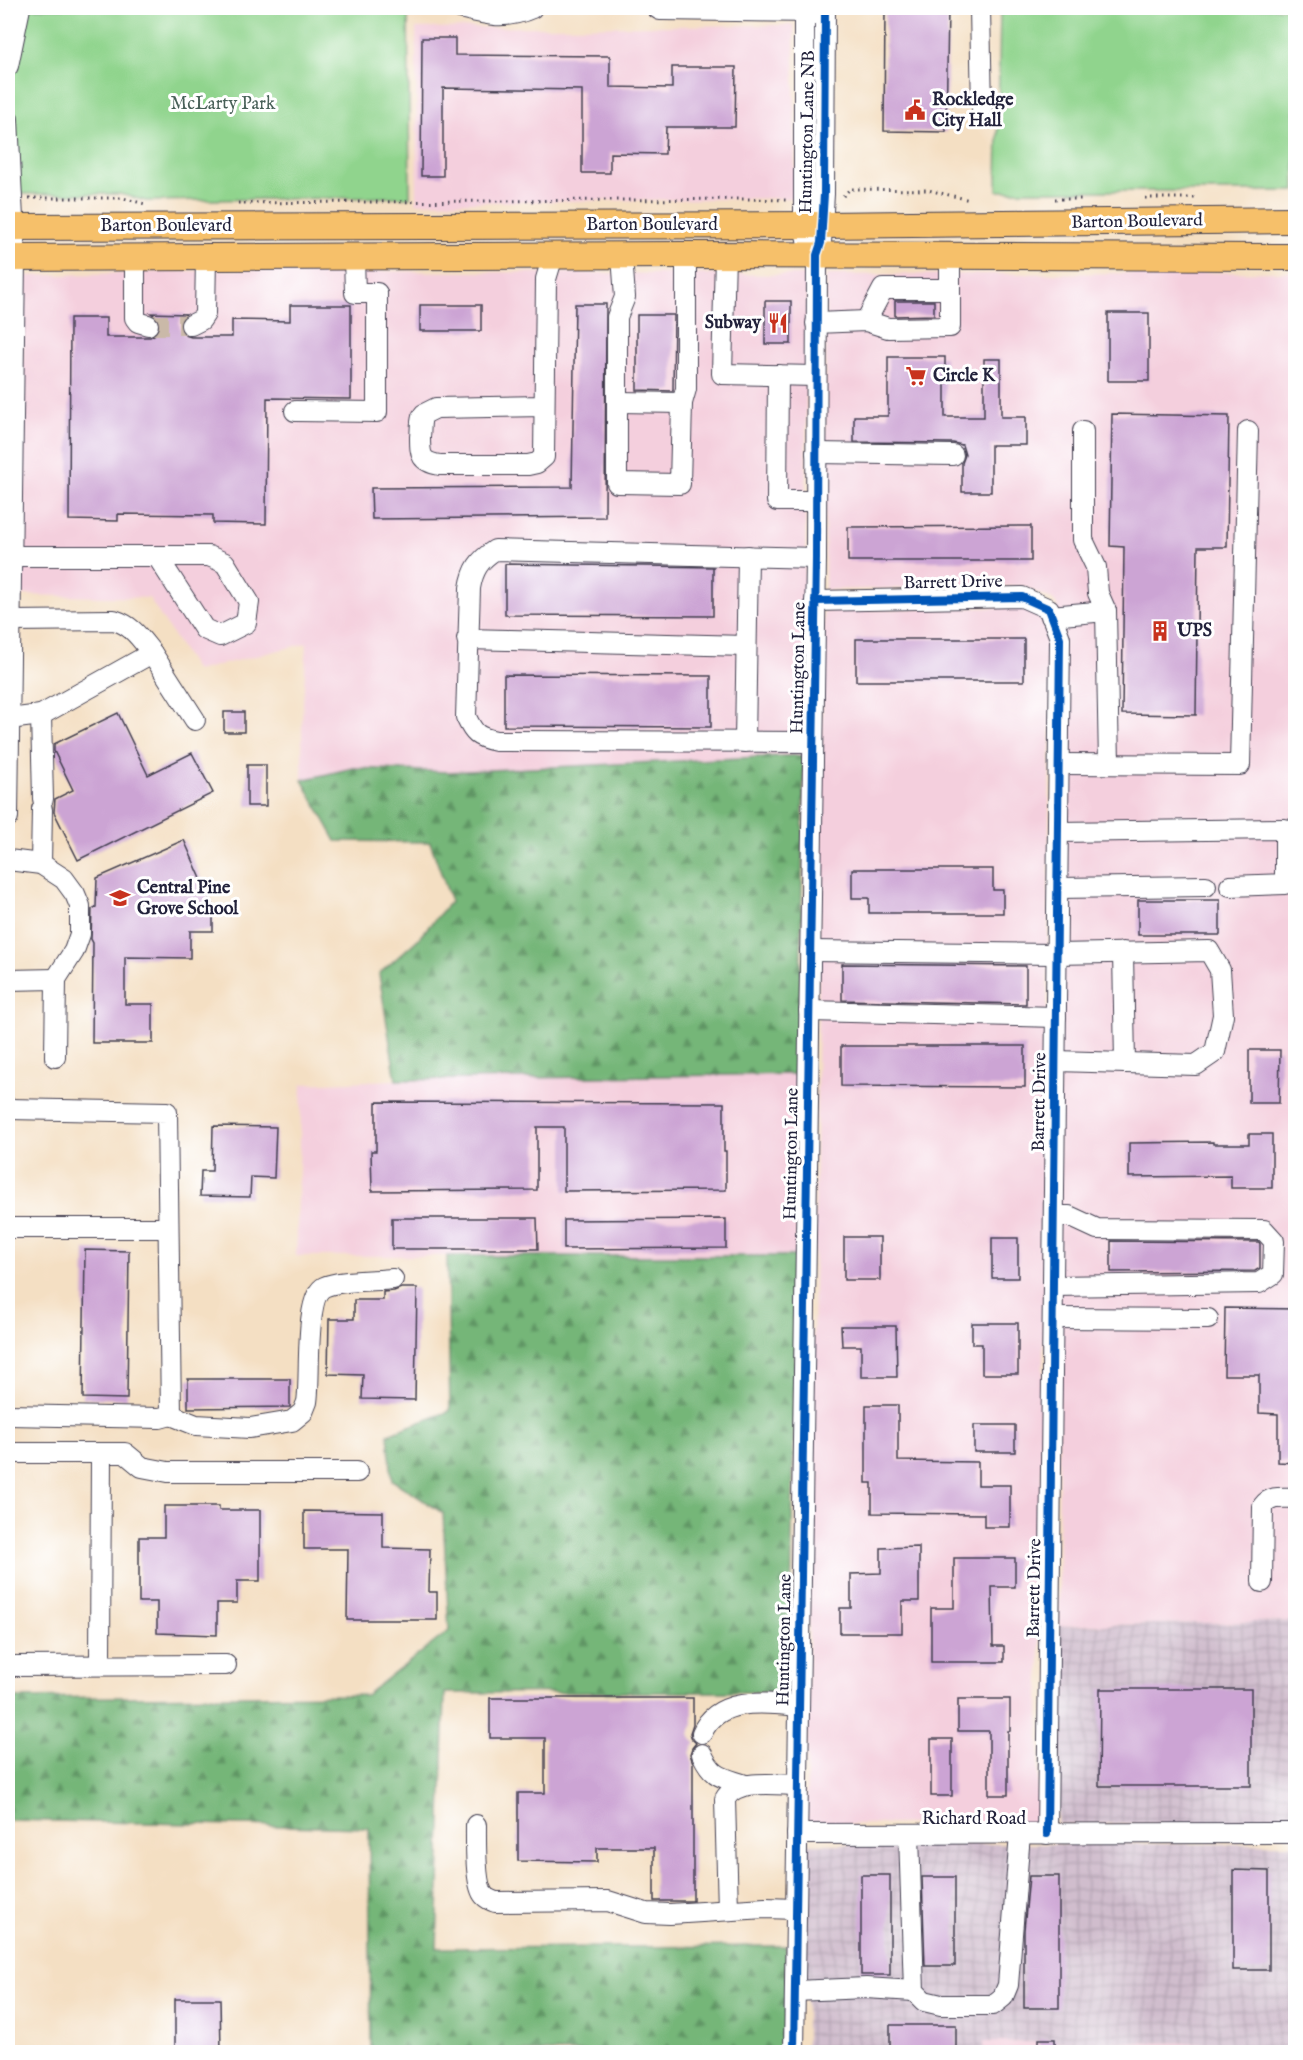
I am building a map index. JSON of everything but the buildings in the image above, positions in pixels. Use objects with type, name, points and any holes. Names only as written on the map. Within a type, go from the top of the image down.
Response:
[{"type":"main road","name":"Barton Boulevard","points":[[10,227],[553,225],[813,213],[1137,210],[1296,220]]},
{"type":"main road","points":[[1137,210],[1138,257]]},
{"type":"main road","points":[[553,225],[554,256]]},
{"type":"main road","name":"Barton Boulevard","points":[[11,258],[686,255],[1296,257]]},
{"type":"street","points":[[8,66],[20,8]]},
{"type":"street","points":[[460,8],[489,16],[512,14],[532,8]]},
{"type":"street","points":[[657,8],[660,10],[825,10]]},
{"type":"street","points":[[980,8],[982,110]]},
{"type":"street","points":[[804,9],[804,83],[813,213]]},
{"type":"street","name":"Huntington Lane NB","points":[[817,255],[821,243],[813,213],[824,83],[825,10]]},
{"type":"street","points":[[804,83],[824,83]]},
{"type":"street","points":[[8,120],[11,258],[8,817]]},
{"type":"street","points":[[622,256],[625,297],[617,318],[617,483],[680,484],[682,403],[686,389],[686,255]]},
{"type":"street","points":[[725,255],[722,374],[816,375]]},
{"type":"street","name":"Huntington Lane","points":[[794,2052],[816,558],[817,255]]},
{"type":"street","points":[[295,411],[377,412],[377,293],[355,293],[354,256]]},
{"type":"street","points":[[544,406],[436,408],[422,417],[420,451],[429,463],[440,465],[528,465],[537,463],[544,457],[546,279],[554,256]]},
{"type":"street","points":[[816,323],[866,321],[888,328],[950,327],[950,256]]},
{"type":"street","points":[[135,257],[135,318],[138,322],[148,325]]},
{"type":"street","points":[[191,325],[201,320],[205,314],[206,257]]},
{"type":"street","points":[[866,321],[883,289],[950,289]]},
{"type":"street","points":[[778,375],[777,501],[816,501]]},
{"type":"street","points":[[618,402],[682,403]]},
{"type":"street","points":[[1083,431],[1083,540],[1096,567],[1098,593],[1106,611],[1109,764]]},
{"type":"street","points":[[1059,764],[1240,765],[1248,431]]},
{"type":"street","points":[[816,453],[953,455]]},
{"type":"street","points":[[813,742],[496,741],[480,737],[472,730],[466,717],[467,639],[473,574],[479,561],[495,550],[816,558]]},
{"type":"street","points":[[10,565],[157,556],[209,556],[225,563],[249,603],[246,623],[220,636],[204,629],[157,556]]},
{"type":"street","points":[[745,742],[748,556]]},
{"type":"street","name":"Barrett Drive","points":[[815,601],[1022,597],[1049,609],[1060,638],[1047,1834]]},
{"type":"street","points":[[1051,616],[1106,611]]},
{"type":"street","points":[[10,621],[114,620],[127,624],[135,630],[152,653],[195,720]]},
{"type":"street","points":[[467,639],[746,646]]},
{"type":"street","points":[[9,719],[41,715],[152,653]]},
{"type":"street","points":[[41,715],[41,864]]},
{"type":"street","points":[[1058,832],[1285,829],[1285,884],[1230,886]]},
{"type":"street","points":[[8,860],[41,864],[64,879],[75,894],[80,906],[80,934],[74,951],[56,979],[56,1057]]},
{"type":"street","points":[[1058,888],[1206,886]]},
{"type":"street","points":[[810,951],[1057,954],[1209,951],[1220,970],[1223,1015],[1215,1052],[1196,1065],[1056,1062]]},
{"type":"street","points":[[1123,952],[1125,1063]]},
{"type":"street","points":[[8,980],[56,979]]},
{"type":"street","points":[[809,1011],[1056,1017]]},
{"type":"street","points":[[8,1109],[166,1112],[171,1415]]},
{"type":"street","points":[[1053,1286],[1259,1282],[1273,1275],[1274,1241],[1264,1230],[1097,1229],[1069,1216],[1054,1216]]},
{"type":"street","points":[[8,1228],[168,1228]]},
{"type":"street","points":[[8,1415],[160,1418],[171,1415],[196,1425],[250,1428],[292,1421],[303,1412],[309,1394],[311,1310],[316,1294],[324,1287],[336,1284],[393,1279]]},
{"type":"street","points":[[1053,1318],[1208,1318]]},
{"type":"street","points":[[8,1453],[125,1453],[142,1467],[168,1472],[357,1472]]},
{"type":"street","points":[[100,1665],[101,1453]]},
{"type":"street","points":[[1262,1582],[1263,1506],[1268,1500],[1296,1498]]},
{"type":"street","points":[[8,1666],[225,1665]]},
{"type":"street","points":[[702,1733],[706,1724],[726,1709],[755,1702],[799,1706]]},
{"type":"street","points":[[702,1754],[709,1768],[719,1776],[745,1785],[798,1785]]},
{"type":"street","points":[[728,1910],[725,1799],[735,1789],[745,1785]]},
{"type":"street","points":[[476,1825],[480,1886],[483,1894],[495,1902],[608,1901],[646,1913],[670,1914],[796,1909]]},
{"type":"street","name":"Richard Road","points":[[797,1834],[1296,1833]]},
{"type":"street","points":[[909,1834],[914,1991]]},
{"type":"street","points":[[795,1991],[866,1988],[914,1991],[924,2001],[941,2005],[993,2005],[1003,1997],[1008,1985],[1020,1834]]},
{"type":"path","points":[[236,203],[747,198],[813,213],[842,197],[850,189],[928,190],[966,200],[976,200]]},
{"type":"path","points":[[1137,210],[1158,197],[1200,198]]},
{"type":"path","points":[[24,198],[123,198],[148,205]]},
{"type":"path","points":[[1050,199],[1083,199]]},
{"type":"shaded area","points":[[794,25],[795,198],[415,203],[417,197],[416,28]]},
{"type":"shaded area","points":[[233,270],[807,275],[804,755],[448,772],[353,768],[302,780],[302,718],[307,643],[196,671],[149,598],[20,595],[24,276]]},
{"type":"shaded area","points":[[1295,272],[1295,1621],[1059,1626],[1057,605],[1052,599],[1022,586],[825,590],[826,275]]},
{"type":"shaded area","points":[[1020,607],[1042,617],[1051,640],[1038,1824],[806,1824],[824,611]]},
{"type":"shaded area","points":[[799,1074],[796,1256],[296,1256],[302,1084],[396,1080]]},
{"type":"shaded area","points":[[1295,1621],[1295,1823],[1057,1824],[1059,1626]]},
{"type":"shaded area","points":[[806,1844],[1295,1844],[1295,2052],[1229,2052],[1228,2043],[984,2042],[984,2052],[806,2052]]},
{"type":"shaded area","points":[[984,2042],[1229,2043],[1229,2052],[984,2052]]},
{"type":"green space","name":"McLarty Park","points":[[8,8],[408,8],[410,197],[146,201],[120,194],[8,194]]},
{"type":"green space","points":[[1000,8],[1295,8],[1295,191],[997,191]]},
{"type":"green space","points":[[804,755],[799,1074],[396,1080],[379,974],[417,940],[451,901],[430,842],[336,841],[302,780],[353,768],[448,772]]},
{"type":"green space","points":[[447,1256],[796,1256],[790,1692],[445,1693],[437,1948],[786,1946],[785,2052],[371,2052],[369,1828],[8,1820],[8,1698],[366,1695],[449,1631],[443,1513],[392,1480],[388,1434],[450,1411]]},
{"type":"tunnel","points":[[148,325],[191,325]]},
{"type":"cycle path","points":[[794,2052],[816,558],[817,255],[821,243],[824,194],[825,8]]},
{"type":"cycle path","points":[[815,601],[1022,597],[1049,609],[1060,638],[1047,1834]]},
{"type":"place","name":"Rockledge City Hall","points":[[915,110]]},
{"type":"place","name":"Subway","points":[[778,323]]},
{"type":"place","name":"Circle K","points":[[916,376]]},
{"type":"place","name":"UPS","points":[[1160,631]]},
{"type":"place","name":"Central Pine Grove School","points":[[120,898]]}]
